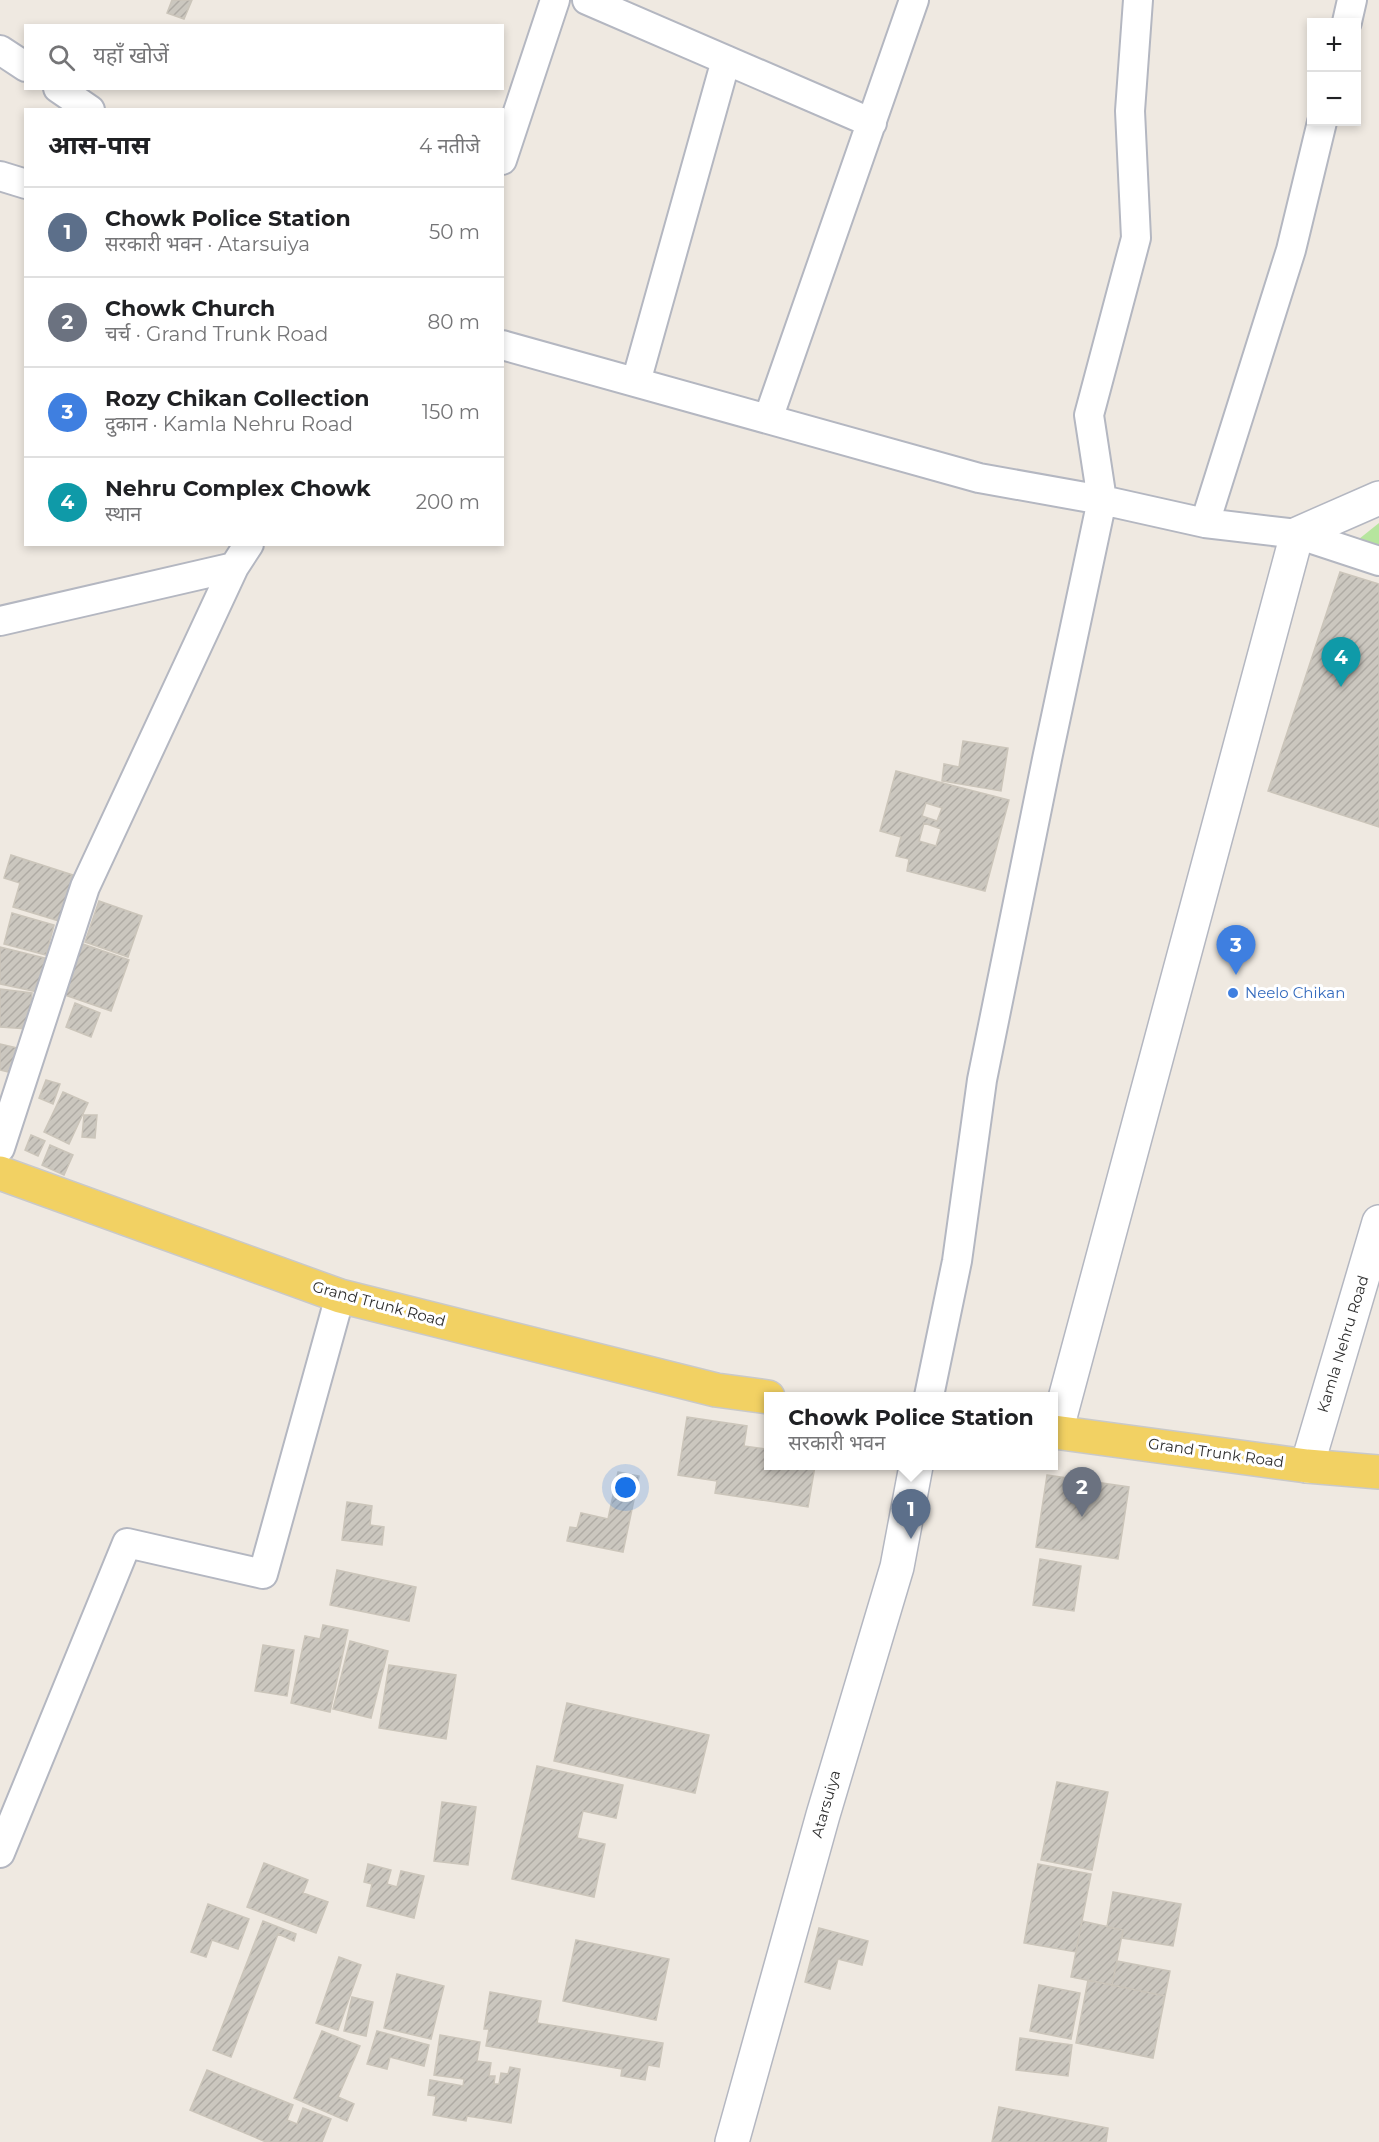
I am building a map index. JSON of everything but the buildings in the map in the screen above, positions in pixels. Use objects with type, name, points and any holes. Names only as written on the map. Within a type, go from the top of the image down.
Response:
[{"type":"main road","points":[[1058,1421],[1297,534],[1379,498]]},
{"type":"main road","name":"Grand Trunk Road","points":[[0,1173],[340,1296],[716,1390],[764,1396]]},
{"type":"main road","name":"Kamla Nehru Road","points":[[1306,1466],[1371,1277],[1379,1222]]},
{"type":"main road","name":"Grand Trunk Road","points":[[1058,1432],[1306,1466],[1379,1472]]},
{"type":"main road","name":"Atarsuiya","points":[[732,2142],[823,1815],[897,1567],[915,1470]]},
{"type":"street","points":[[504,154],[555,0]]},
{"type":"street","points":[[587,0],[872,123]]},
{"type":"street","points":[[768,419],[914,0]]},
{"type":"street","points":[[930,1392],[957,1261],[982,1080],[1044,770],[1102,500],[1089,415],[1137,238],[1130,111],[1138,0]]},
{"type":"street","points":[[1348,18],[1352,0]]},
{"type":"street","points":[[0,50],[24,66]]},
{"type":"street","points":[[636,382],[726,60]]},
{"type":"street","points":[[61,90],[87,108]]},
{"type":"street","points":[[1205,523],[1291,249],[1321,126]]},
{"type":"street","points":[[0,176],[24,183]]},
{"type":"street","points":[[504,346],[979,478],[1102,500],[1205,523],[1297,534],[1379,561]]},
{"type":"street","points":[[0,620],[241,556]]},
{"type":"street","points":[[0,1148],[85,888],[241,556]]},
{"type":"street","points":[[0,1853],[127,1543],[263,1574],[340,1296]]},
{"type":"green space","points":[[1379,523],[1379,557],[1349,547]]},
{"type":"place","name":"Nehru Complex Chowk","points":[[1341,687]]},
{"type":"place","name":"Rozy Chikan Collection","points":[[1236,975]]},
{"type":"place","name":"Neelo Chikan","points":[[1233,993]]},
{"type":"place","name":"Chowk Church","points":[[1082,1517]]},
{"type":"place","name":"Chowk Police Station","points":[[911,1539]]}]
